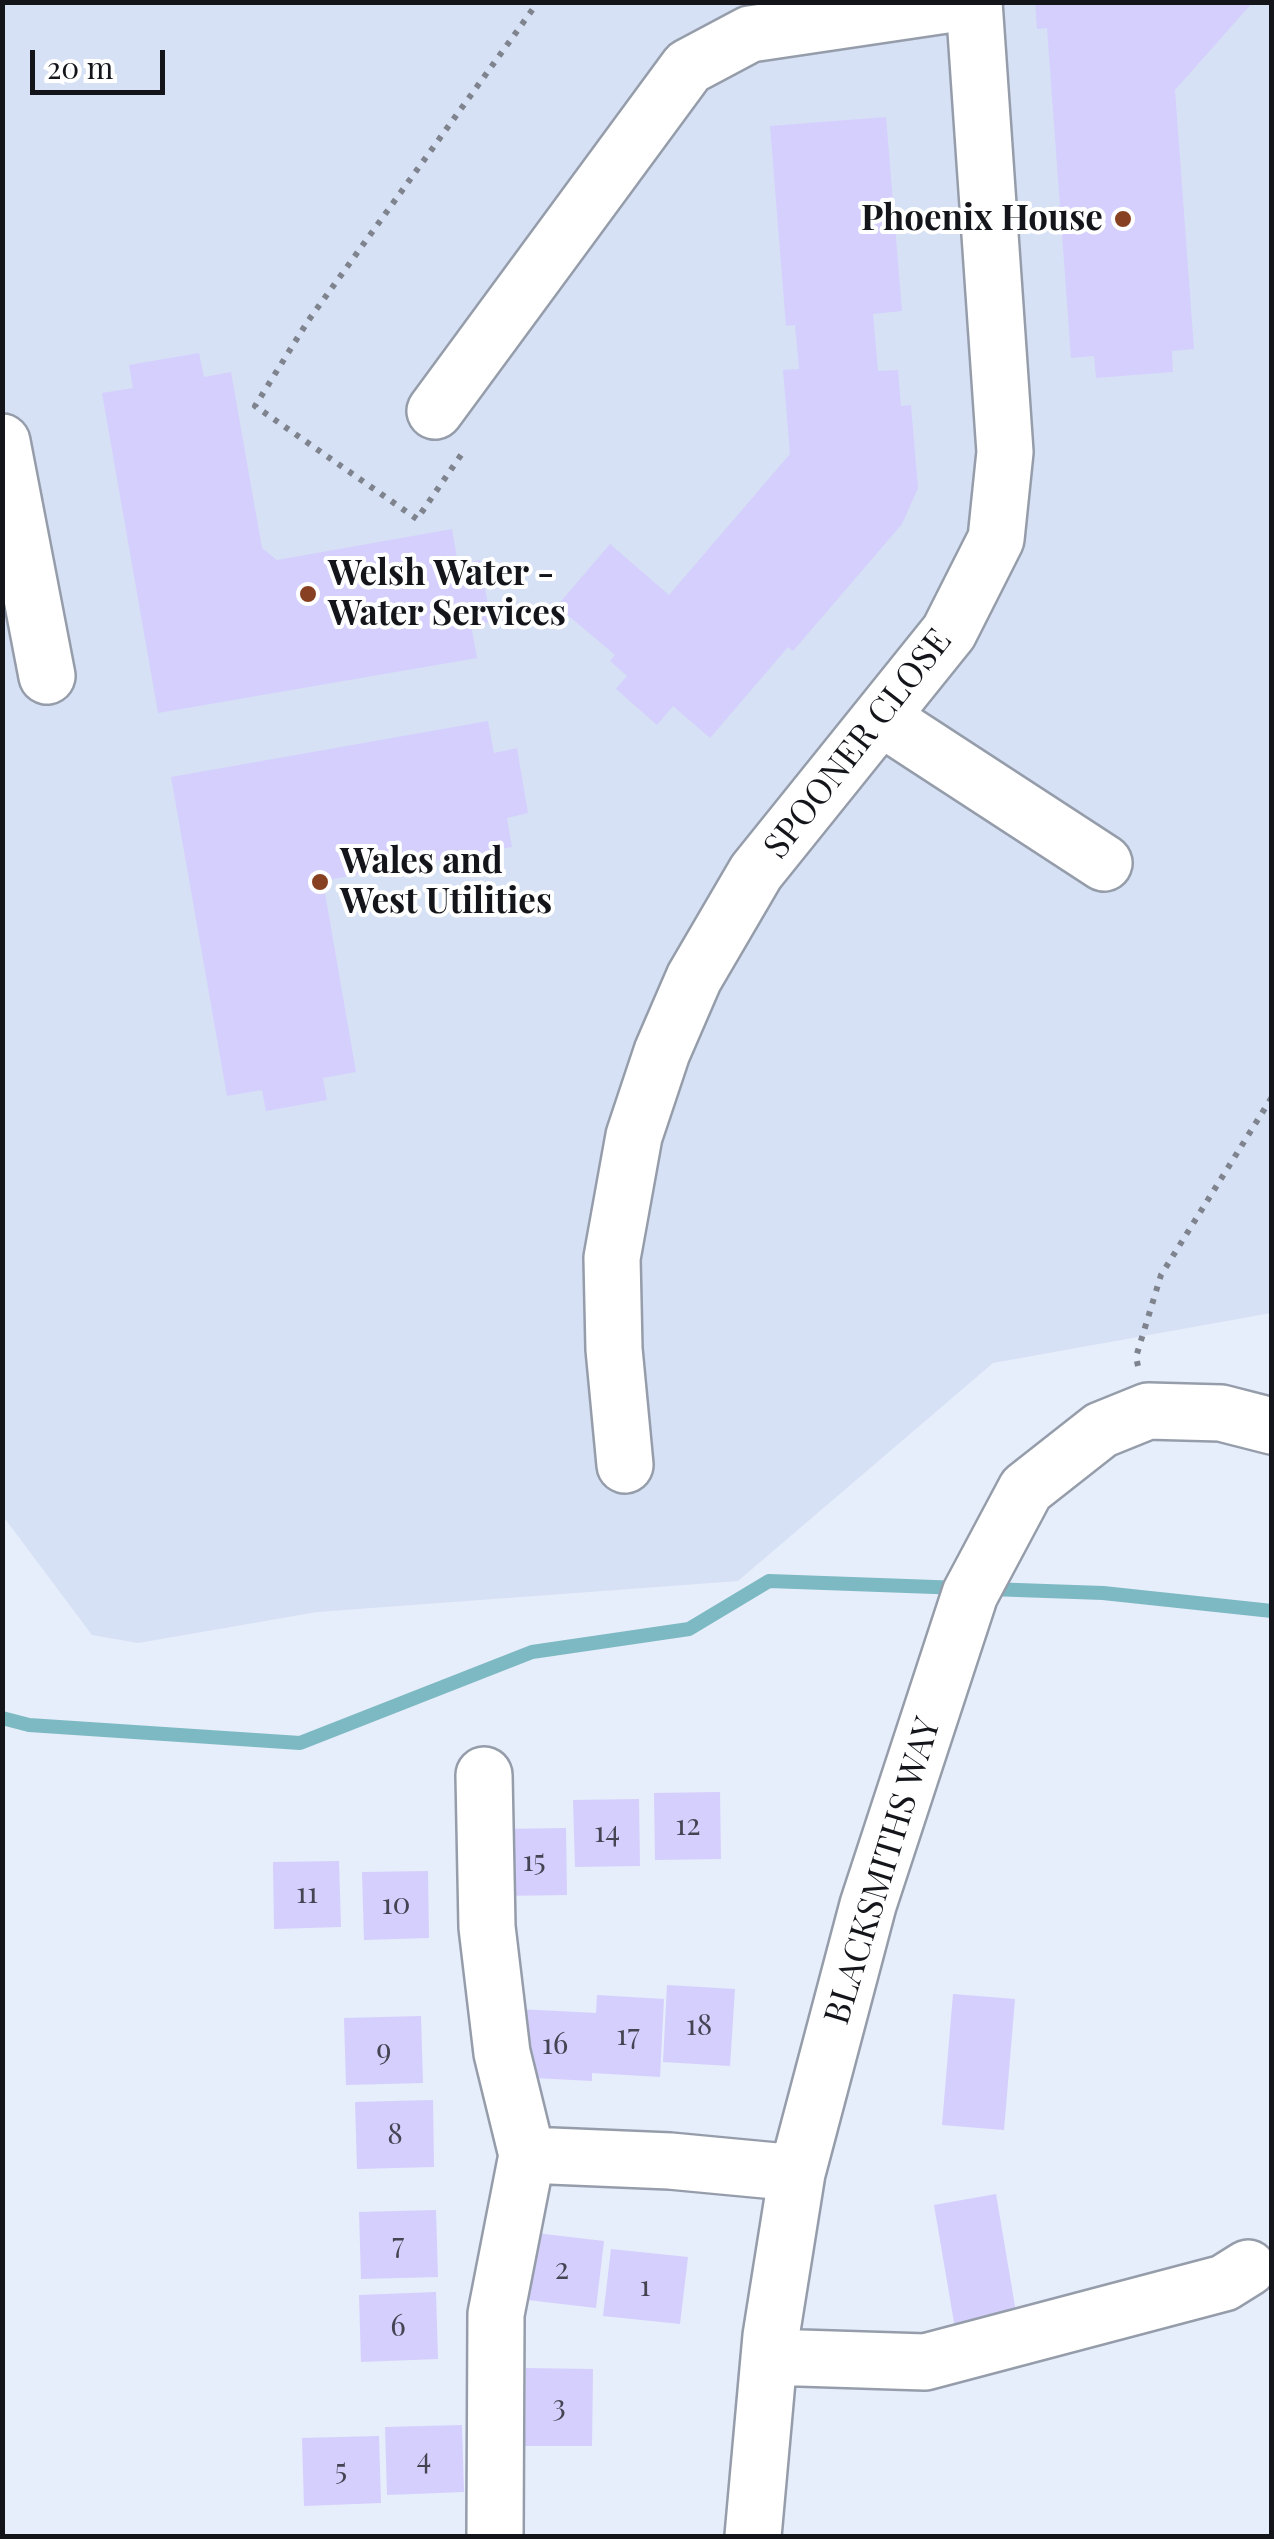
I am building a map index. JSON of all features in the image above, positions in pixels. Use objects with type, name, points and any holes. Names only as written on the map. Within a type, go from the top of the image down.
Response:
[{"type":"street","points":[[452,428],[688,67],[750,34],[966,2]]},
{"type":"street","name":"SPOONER CLOSE","points":[[625,1464],[614,1349],[612,1258],[634,1136],[662,1052],[694,978],[748,886],[950,632],[996,539],[1005,452],[974,2]]},
{"type":"street","points":[[2,442],[47,676]]},
{"type":"street","points":[[883,719],[1104,864]]},
{"type":"street","name":"BLACKSMITHS WAY","points":[[753,2536],[769,2357],[797,2173],[868,1905],[970,1594],[1026,1488],[1101,1430],[1148,1411],[1221,1414],[1272,1426]]},
{"type":"street","points":[[484,1774],[487,1927],[502,2053],[527,2155],[496,2314],[495,2536]]},
{"type":"street","points":[[527,2155],[670,2160],[797,2173]]},
{"type":"street","points":[[769,2357],[925,2362],[1224,2283],[1248,2268]]},
{"type":"path","points":[[452,428],[417,519],[254,406],[308,321],[538,2]]},
{"type":"path","points":[[1148,1411],[1136,1358],[1161,1275],[1272,1097]]},
{"type":"shaded area","points":[[3,3],[1271,3],[1271,1313],[993,1363],[738,1581],[317,1612],[138,1643],[92,1635],[3,1516]]},
{"type":"building","name":"Phoenix House","points":[[1035,2],[1253,2],[1175,90],[1194,349],[1172,351],[1173,372],[1096,378],[1094,356],[1071,358],[1047,28],[1037,29]]},
{"type":"building","points":[[886,117],[902,311],[873,314],[878,371],[898,370],[901,406],[911,405],[918,488],[902,524],[793,651],[788,647],[710,738],[673,706],[657,725],[616,689],[627,676],[610,661],[615,655],[557,606],[610,544],[669,595],[790,454],[783,370],[799,369],[795,325],[786,326],[770,126]]},
{"type":"building","points":[[199,353],[204,377],[231,372],[262,548],[277,560],[452,529],[458,564],[480,560],[491,622],[471,625],[477,658],[158,713],[102,393],[133,388],[129,365]]},
{"type":"building","points":[[488,721],[494,753],[517,748],[528,813],[507,818],[512,847],[333,879],[325,893],[356,1072],[323,1078],[327,1100],[266,1111],[262,1090],[227,1096],[171,777]]},
{"type":"building","points":[[720,1792],[721,1859],[655,1860],[654,1793]]},
{"type":"building","points":[[639,1799],[640,1866],[575,1867],[573,1800]]},
{"type":"building","points":[[566,1828],[567,1895],[502,1896],[500,1829]]},
{"type":"building","points":[[339,1861],[341,1927],[274,1929],[273,1862]]},
{"type":"building","points":[[428,1871],[429,1938],[364,1940],[362,1872]]},
{"type":"building","points":[[667,1985],[735,1989],[730,2066],[663,2062]]},
{"type":"building","points":[[953,1994],[1015,1999],[1004,2130],[942,2125]]},
{"type":"building","points":[[597,1995],[664,1999],[660,2077],[592,2073],[592,2081],[515,2077],[518,2009],[596,2013]]},
{"type":"building","points":[[421,2016],[423,2083],[346,2085],[344,2018]]},
{"type":"building","points":[[433,2100],[434,2167],[357,2169],[355,2102]]},
{"type":"building","points":[[996,2194],[1018,2324],[956,2334],[934,2205]]},
{"type":"building","points":[[436,2210],[438,2277],[361,2279],[359,2212]]},
{"type":"building","points":[[527,2232],[604,2241],[596,2308],[519,2299]]},
{"type":"building","points":[[611,2249],[688,2257],[680,2324],[603,2316]]},
{"type":"building","points":[[436,2292],[438,2359],[361,2362],[359,2295]]},
{"type":"building","points":[[526,2368],[593,2369],[592,2446],[525,2446]]},
{"type":"building","points":[[462,2425],[464,2492],[387,2495],[385,2427]]},
{"type":"building","points":[[379,2436],[381,2503],[304,2506],[302,2438]]},
{"type":"waterway","points":[[2,1718],[29,1725],[300,1743],[532,1652],[689,1629],[769,1581],[962,1588]]},
{"type":"waterway","points":[[989,1589],[1103,1593],[1272,1611]]},
{"type":"place","name":"Phoenix House","points":[[1123,219]]},
{"type":"place","name":"Welsh Water - Water Services","points":[[308,594]]},
{"type":"place","name":"Wales and West Utilities","points":[[320,882]]}]
